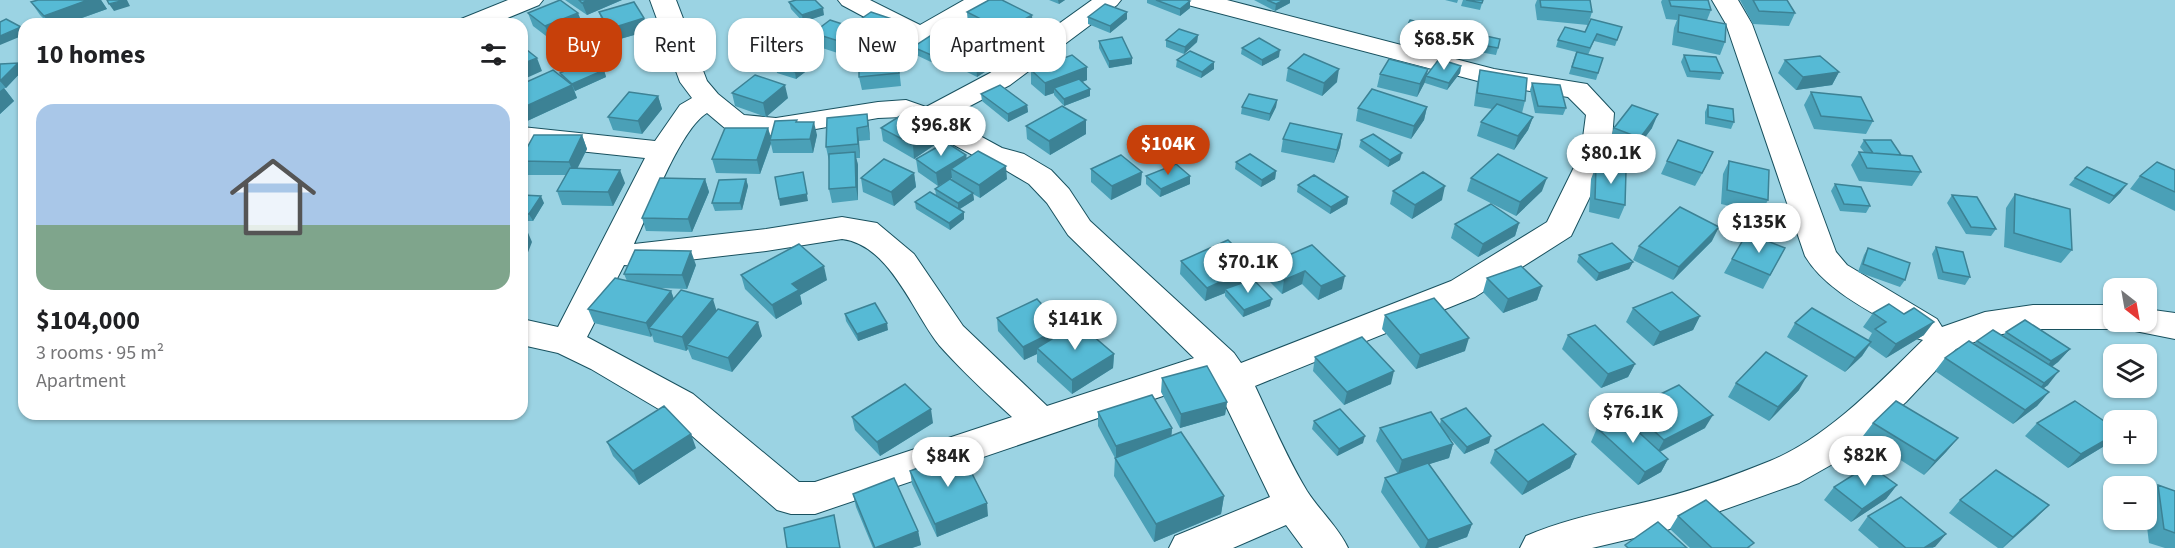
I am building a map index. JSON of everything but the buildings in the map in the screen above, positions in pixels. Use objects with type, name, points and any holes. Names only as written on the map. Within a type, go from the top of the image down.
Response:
[{"type":"street","points":[[485,18],[530,0]]},
{"type":"street","points":[[663,0],[694,82],[708,100],[736,123],[776,127],[906,108],[992,154],[1013,161],[1040,177],[1058,196],[1079,228],[1227,371],[1293,505],[1310,530],[1328,548]]},
{"type":"street","points":[[851,0],[920,36],[982,0]]},
{"type":"street","points":[[926,118],[1000,79],[1108,0]]},
{"type":"street","points":[[528,334],[567,342],[680,404],[791,498],[816,498],[1041,422],[1227,371],[1463,289],[1560,229],[1596,153],[1600,113],[1577,90],[1493,76],[1197,0]]},
{"type":"street","points":[[1725,0],[1739,24],[1821,256],[1835,273],[1944,340]]},
{"type":"street","points":[[567,342],[614,253],[663,151],[690,111],[708,100]]},
{"type":"street","points":[[528,137],[663,151]]},
{"type":"street","points":[[614,253],[636,255],[766,240],[843,228],[866,231],[902,262],[951,335],[1041,422]]},
{"type":"street","points":[[1561,544],[1664,514],[1785,472],[1826,450],[1893,392],[1944,340],[1985,324],[2033,317],[2103,317]]},
{"type":"street","points":[[2157,323],[2175,326]]},
{"type":"street","points":[[1189,548],[1293,505]]}]
